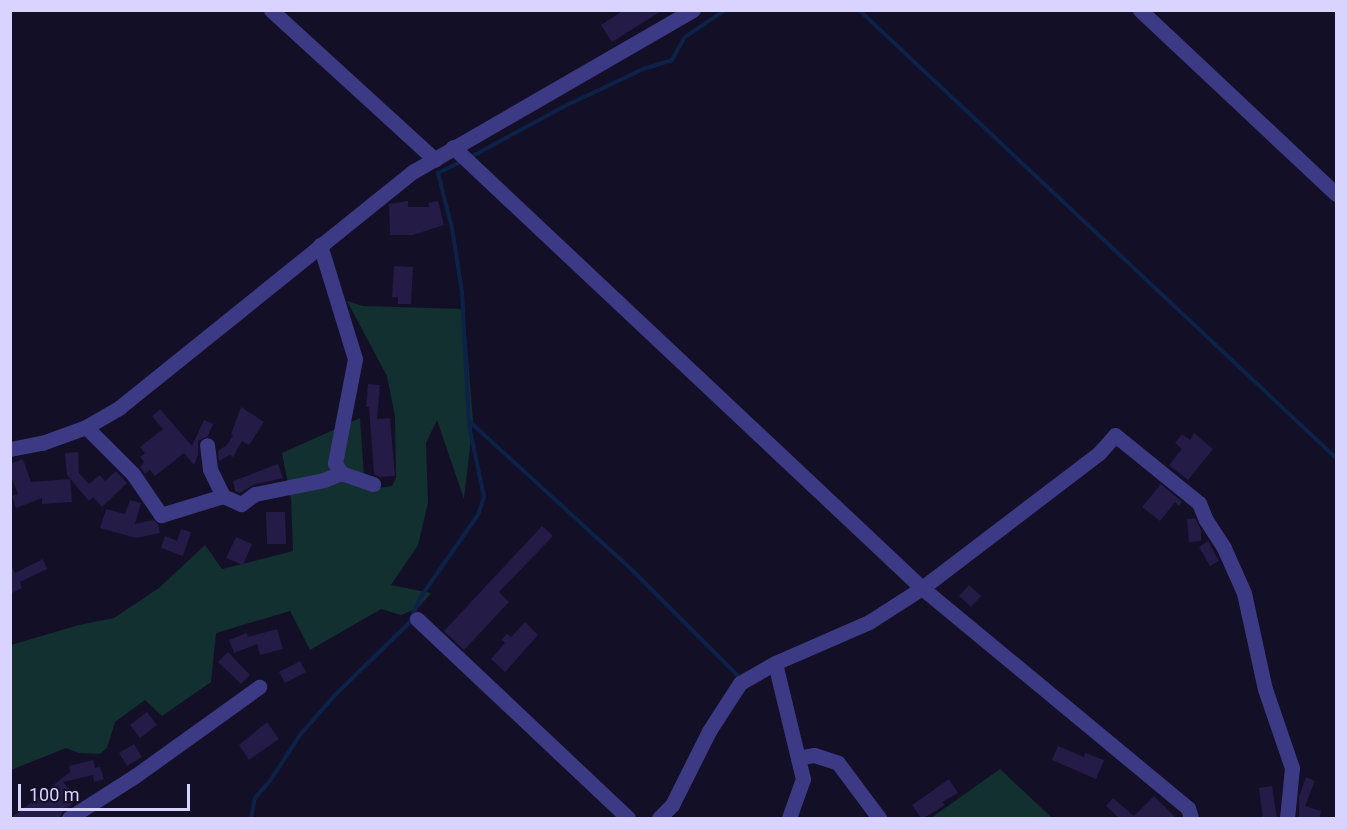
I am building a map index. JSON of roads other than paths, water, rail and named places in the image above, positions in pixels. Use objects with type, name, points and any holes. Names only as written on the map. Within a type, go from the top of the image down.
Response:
[{"type":"street","points":[[271,10],[435,160]]},
{"type":"street","points":[[10,449],[42,443],[86,428],[120,407],[414,171],[435,160],[462,155],[693,10]]},
{"type":"street","points":[[1140,10],[1336,194]]},
{"type":"street","points":[[462,155],[922,588],[1188,808],[1191,819]]},
{"type":"street","points":[[320,245],[355,359],[335,463],[341,473],[373,484]]},
{"type":"street","points":[[86,428],[133,474],[161,515],[223,496]]},
{"type":"street","points":[[659,819],[672,805],[709,731],[740,683],[775,663],[869,622],[922,588],[1099,453],[1115,435],[1199,502],[1236,575],[1244,593],[1265,689],[1292,768],[1287,819]]},
{"type":"street","points":[[207,445],[210,470],[223,496],[241,504],[255,494],[324,480],[341,473]]},
{"type":"street","points":[[417,619],[628,819]]},
{"type":"street","points":[[775,663],[803,779],[789,819]]},
{"type":"street","points":[[69,819],[135,776],[259,687]]},
{"type":"street","points":[[798,758],[814,755],[838,763],[879,819]]},
{"type":"waterway","points":[[469,158],[563,107],[643,69],[672,60],[685,37],[725,10]]},
{"type":"waterway","points":[[859,10],[1336,458]]},
{"type":"waterway","points":[[251,818],[255,798],[270,781],[300,735],[335,695],[409,623],[420,598],[478,515],[484,497],[469,425],[462,292],[452,228],[438,173],[463,161]]},
{"type":"waterway","points":[[469,421],[631,569],[738,676]]}]
